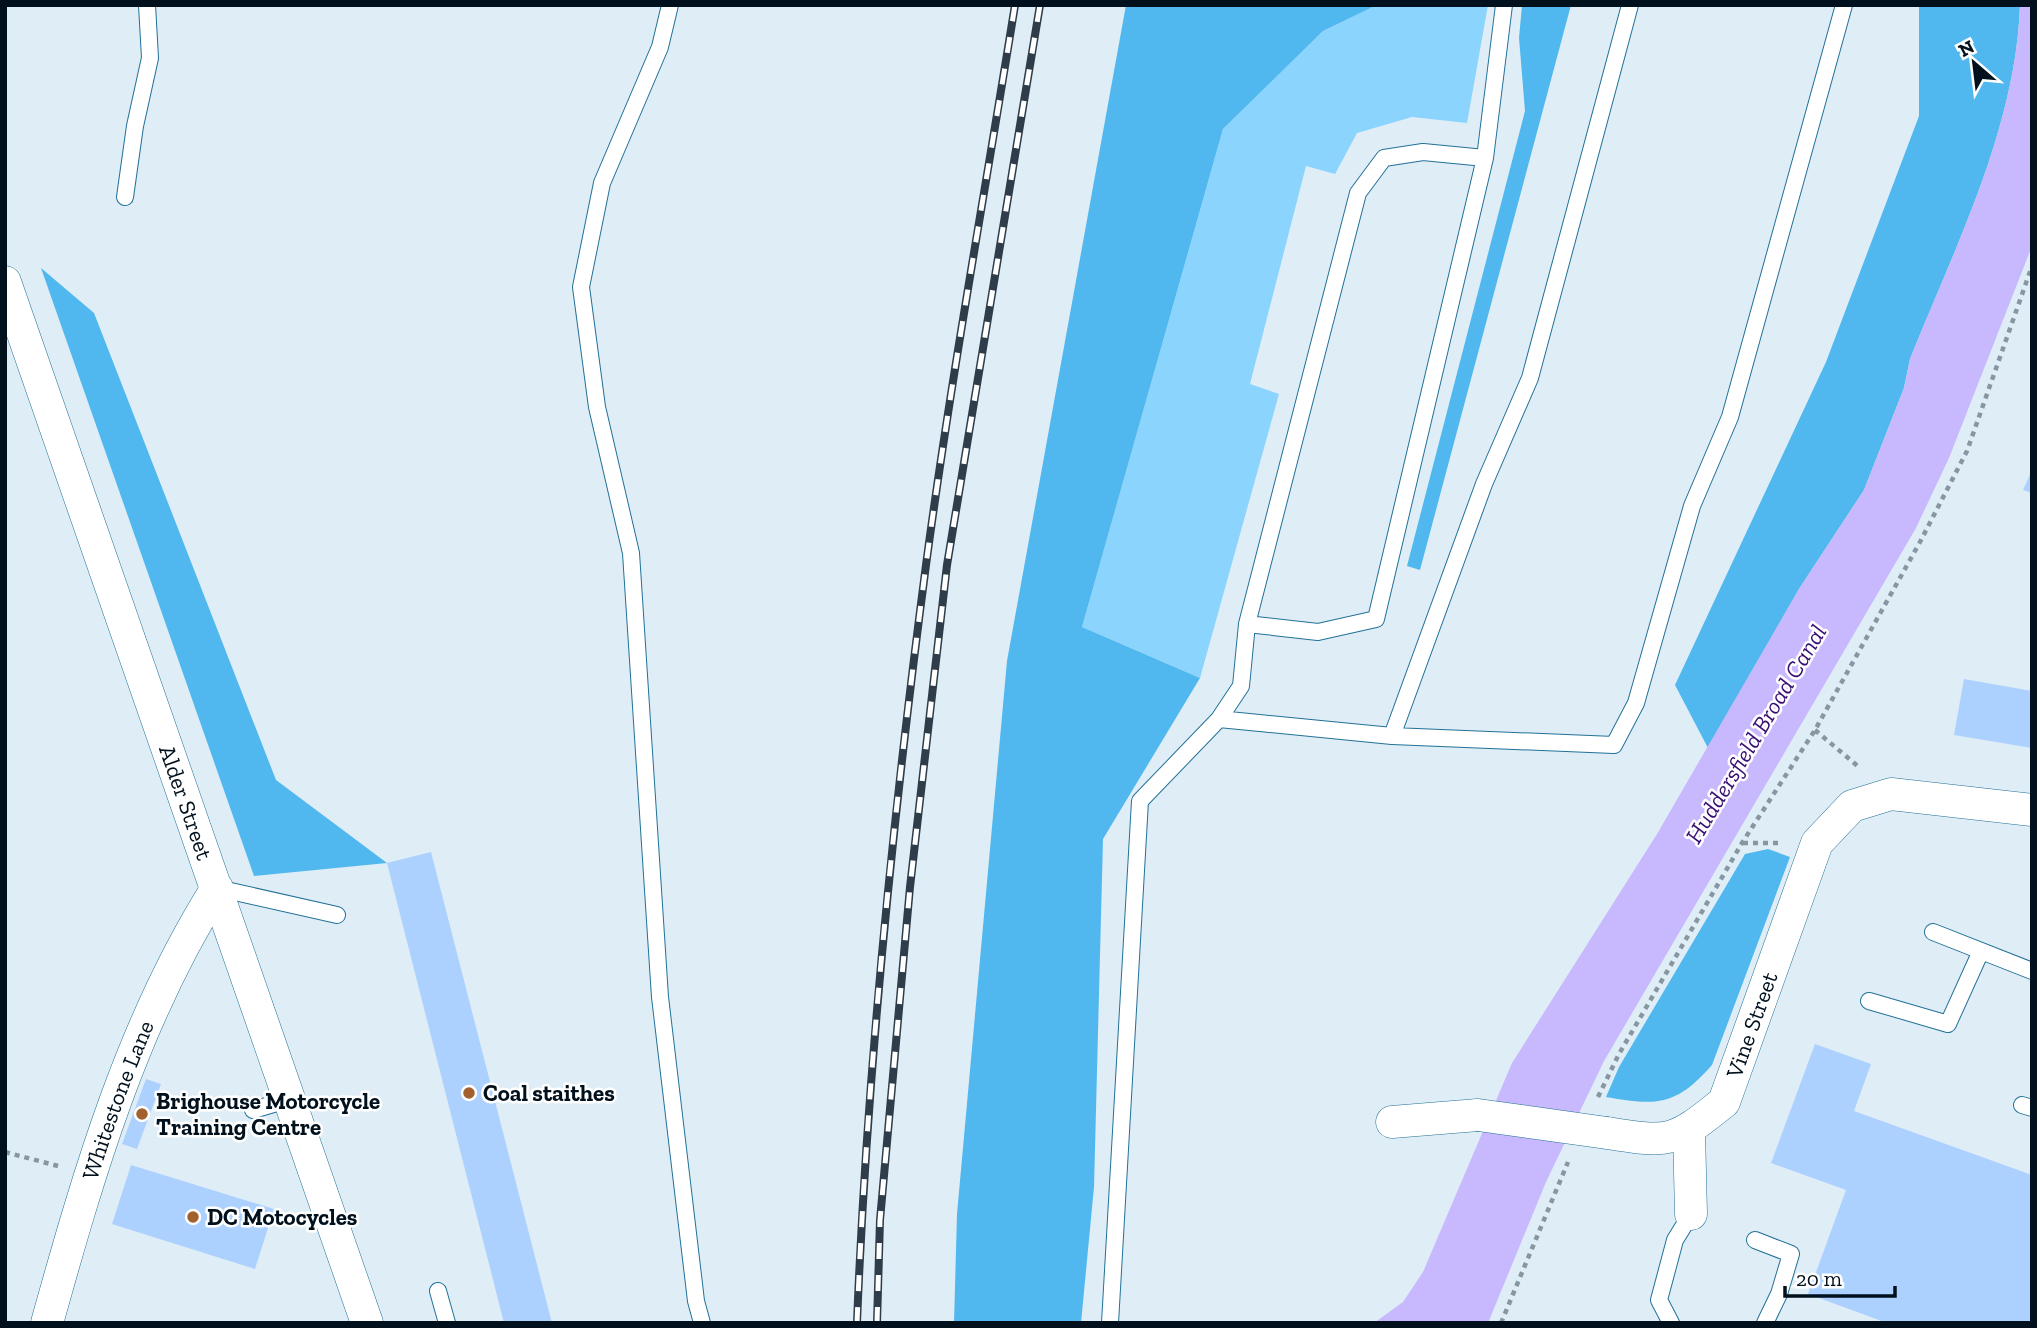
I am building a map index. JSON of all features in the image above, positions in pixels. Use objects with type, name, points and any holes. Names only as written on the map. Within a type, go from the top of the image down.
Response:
[{"type":"street","name":"Alder Street","points":[[5,282],[218,888],[367,1323]]},
{"type":"street","name":"Vine Street","points":[[1392,1122],[1478,1115],[1659,1141],[1689,1130],[1724,1102],[1817,843],[1852,806],[1891,794],[2032,810]]},
{"type":"street","name":"Whitestone Lane","points":[[47,1323],[90,1175],[141,1033],[183,943],[218,888]]},
{"type":"street","points":[[1689,1130],[1691,1214]]},
{"type":"lane","points":[[125,197],[135,126],[149,58],[148,5]]},
{"type":"lane","points":[[670,5],[660,47],[602,183],[581,287],[597,407],[631,553],[660,997],[696,1301],[702,1323]]},
{"type":"lane","points":[[1247,624],[1318,632],[1376,619],[1485,158],[1504,5]]},
{"type":"lane","points":[[1392,736],[1484,484],[1530,378],[1630,5]]},
{"type":"lane","points":[[1219,719],[1392,736],[1614,745],[1636,703],[1692,506],[1730,417],[1844,5]]},
{"type":"lane","points":[[1110,1323],[1140,801],[1219,719],[1241,686],[1247,624],[1358,193],[1384,158],[1423,152],[1485,158]]},
{"type":"lane","points":[[218,888],[337,915]]},
{"type":"lane","points":[[1933,932],[2032,971]]},
{"type":"lane","points":[[1868,1000],[1948,1024],[1981,951]]},
{"type":"lane","points":[[253,1110],[290,1099]]},
{"type":"lane","points":[[1671,1323],[1659,1300],[1675,1240],[1691,1214]]},
{"type":"lane","points":[[1755,1240],[1791,1254],[1779,1294],[1765,1323]]},
{"type":"lane","points":[[438,1291],[447,1323]]},
{"type":"path","points":[[1597,1100],[1619,1054],[1735,855],[1815,730],[1920,542],[1967,451],[2032,266]]},
{"type":"path","points":[[1815,730],[1891,794]]},
{"type":"path","points":[[5,1152],[90,1175]]},
{"type":"path","points":[[1501,1323],[1569,1159]]},
{"type":"shaded area","points":[[1126,5],[1377,5],[1323,31],[1223,129],[1082,627],[1200,678],[1103,839],[1094,1187],[1081,1323],[954,1323],[957,1214],[1007,661]]},
{"type":"shaded area","points":[[1377,5],[1488,5],[1467,123],[1412,117],[1357,133],[1335,174],[1306,166],[1250,384],[1279,394],[1200,678],[1082,627],[1223,129],[1323,31]]},
{"type":"shaded area","points":[[1522,5],[1571,5],[1420,570],[1407,566],[1525,111],[1519,38]]},
{"type":"shaded area","points":[[1919,5],[2020,5],[2016,51],[1995,142],[1964,230],[1910,359],[1904,388],[1864,490],[1799,589],[1708,748],[1675,685],[1826,362],[1919,116]]},
{"type":"shaded area","points":[[41,268],[94,313],[276,780],[387,863],[254,876]]},
{"type":"shaded area","points":[[1768,849],[1790,857],[1712,1065],[1687,1089],[1665,1100],[1639,1102],[1606,1097],[1619,1067],[1745,854]]},
{"type":"water","name":"Huddersfield Broad Canal","points":[[2020,5],[2032,5],[2032,246],[1949,458],[1916,528],[1604,1061],[1546,1182],[1488,1323],[1374,1323],[1403,1302],[1423,1272],[1512,1063],[1657,834],[1799,589],[1864,490],[1904,388],[1910,359],[1964,230],[1995,142],[2016,51]]},
{"type":"building","points":[[2032,470],[2032,493],[2023,490]]},
{"type":"building","points":[[1964,679],[2032,691],[2032,748],[1954,735]]},
{"type":"building","name":"Coal staithes","points":[[431,852],[552,1323],[504,1323],[387,863]]},
{"type":"building","points":[[1815,1044],[1871,1064],[1854,1111],[2032,1175],[2032,1323],[1887,1323],[1808,1294],[1846,1190],[1771,1163]]},
{"type":"building","name":"Brighouse Motorcycle Training Centre","points":[[146,1079],[161,1084],[137,1149],[122,1144]]},
{"type":"building","name":"DC Motocycles","points":[[131,1165],[274,1209],[255,1269],[112,1224]]},
{"type":"railway","points":[[857,1323],[867,1133],[883,943],[914,659],[946,425],[1015,5]]},
{"type":"railway","points":[[877,1323],[880,1220],[910,887],[947,565],[1040,5]]},
{"type":"place","name":"Coal staithes","points":[[469,1093]]},
{"type":"place","name":"Brighouse Motorcycle Training Centre","points":[[142,1114]]},
{"type":"place","name":"DC Motocycles","points":[[193,1217]]}]
